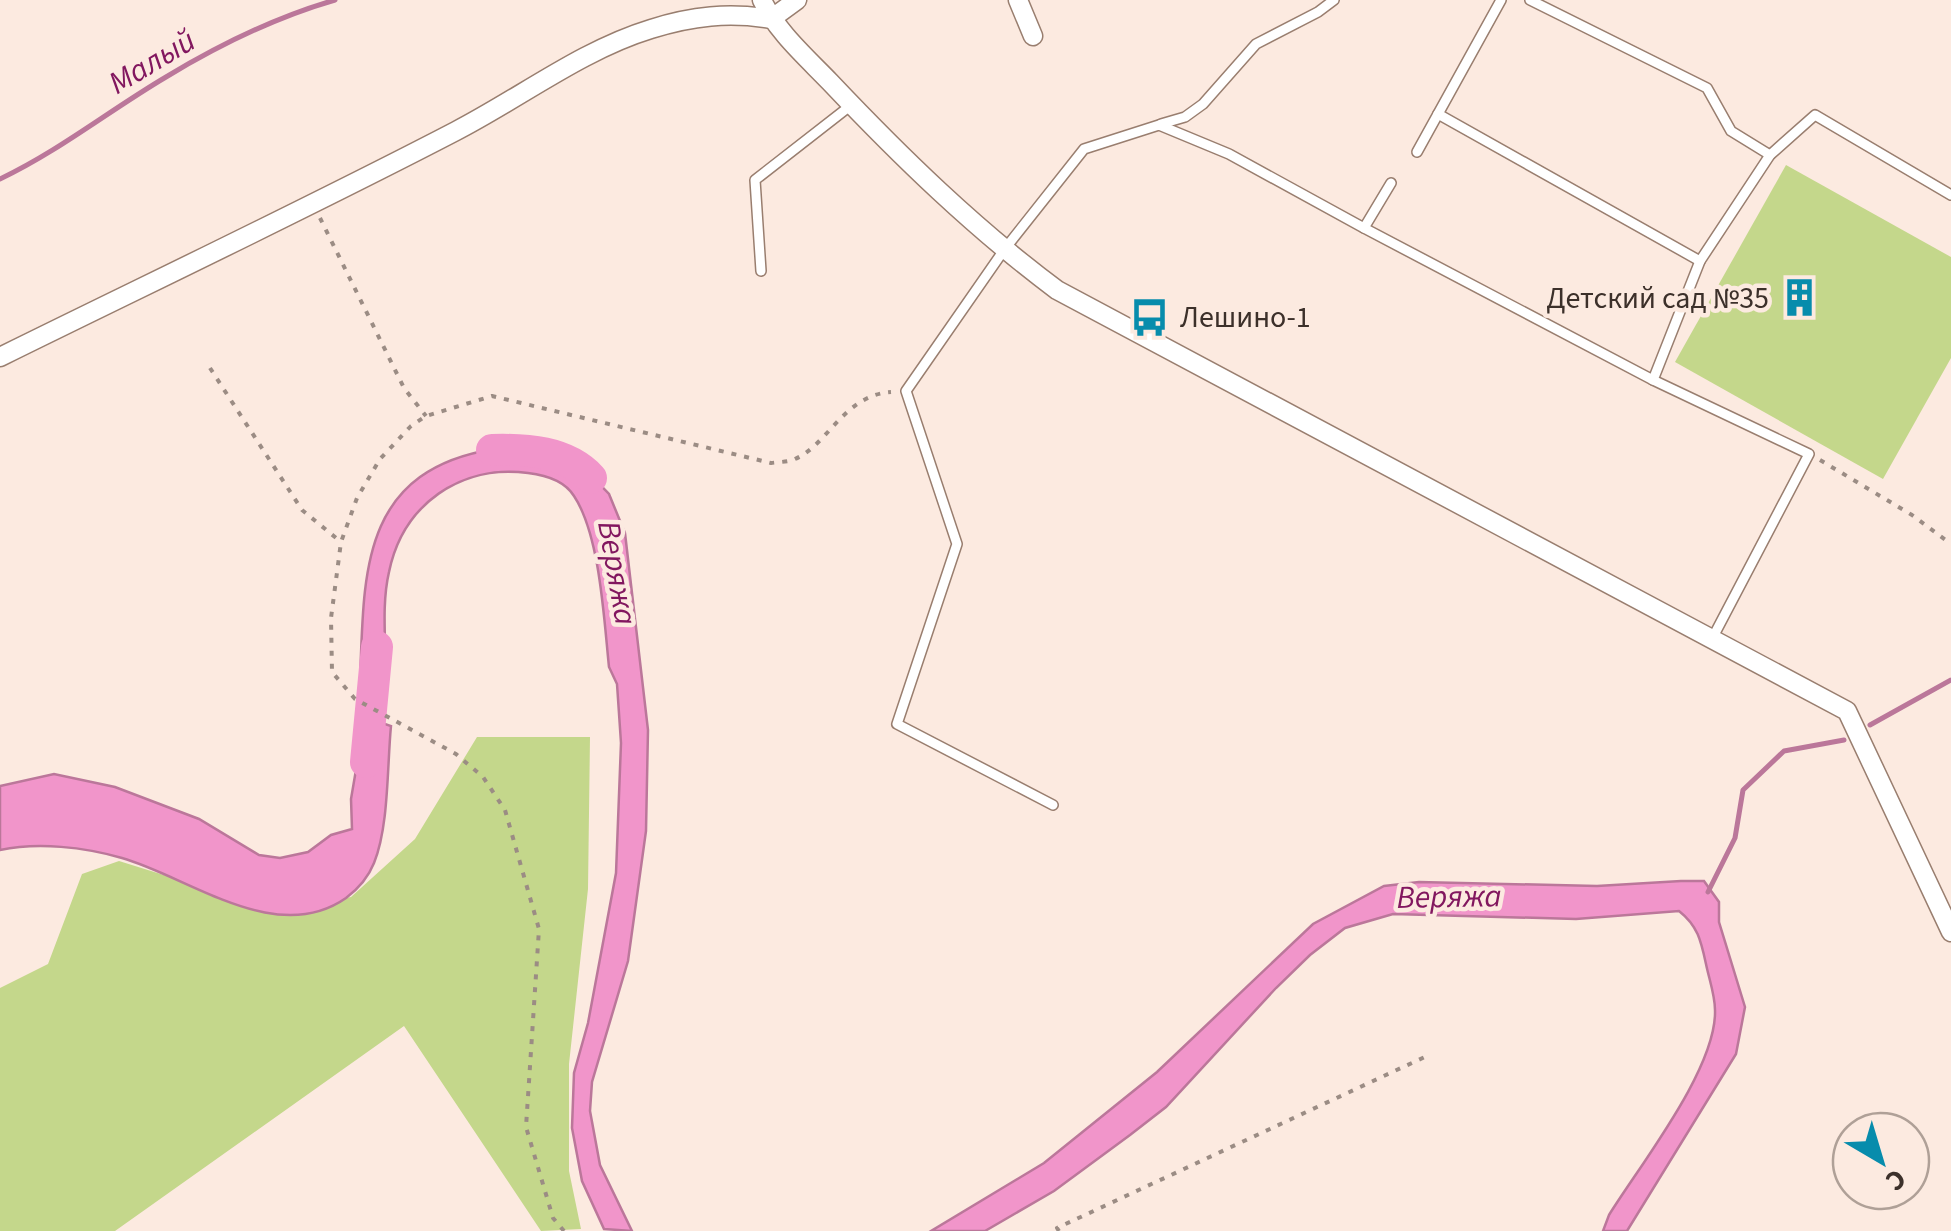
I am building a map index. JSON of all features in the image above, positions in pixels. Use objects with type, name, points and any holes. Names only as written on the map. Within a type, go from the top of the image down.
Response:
[{"type":"street","points":[[762,0],[771,19],[970,222],[1057,290],[1848,712],[1951,932]]},
{"type":"street","points":[[0,357],[458,130],[612,44],[695,18],[738,14],[771,19],[797,0]]},
{"type":"street","points":[[1018,0],[1032,36]]},
{"type":"lane","points":[[1053,804],[896,724],[957,544],[906,391],[1004,250],[1084,149],[1185,117],[1203,104],[1256,44],[1334,0]]},
{"type":"lane","points":[[1417,152],[1501,0]]},
{"type":"lane","points":[[1530,0],[1707,88],[1731,131],[1770,155]]},
{"type":"lane","points":[[761,271],[755,180],[852,105]]},
{"type":"lane","points":[[1438,114],[1700,261]]},
{"type":"lane","points":[[1653,380],[1700,261],[1770,155],[1815,116],[1951,195]]},
{"type":"lane","points":[[1158,125],[1229,154],[1653,380],[1808,454],[1713,637]]},
{"type":"lane","points":[[1364,228],[1391,184]]},
{"type":"path","points":[[312,202],[404,388],[426,416]]},
{"type":"path","points":[[210,368],[302,510],[342,542]]},
{"type":"path","points":[[564,1231],[554,1218],[526,1127],[539,929],[505,810],[483,777],[456,754],[354,699],[332,672],[331,618],[342,542],[357,498],[380,459],[411,426],[426,416],[492,396],[771,463],[794,460],[835,421],[876,393],[906,391]]},
{"type":"path","points":[[1808,454],[1912,515],[1951,544]]},
{"type":"path","points":[[1059,1231],[1058,1228],[1429,1056]]},
{"type":"green space","points":[[1786,165],[1951,257],[1951,358],[1883,479],[1675,362]]},
{"type":"green space","points":[[477,737],[590,737],[588,889],[569,1064],[569,1171],[581,1229],[541,1231],[404,1026],[115,1231],[0,1231],[0,988],[48,964],[82,874],[119,861],[276,910],[351,897],[415,839]]},
{"type":"water","points":[[494,449],[534,451],[578,462],[609,494],[625,533],[648,730],[646,831],[628,961],[592,1082],[590,1111],[600,1165],[632,1231],[604,1229],[582,1181],[572,1128],[574,1073],[588,1023],[616,873],[621,743],[617,684],[609,667],[595,555],[583,513],[570,490],[547,477],[503,472],[458,482],[421,508],[396,548],[389,572],[385,602],[385,693],[360,684],[369,567],[378,534],[393,504],[417,480],[450,461]]},
{"type":"water","points":[[365,717],[391,726],[379,848],[359,887],[319,911],[291,915],[262,912],[233,904],[148,867],[92,851],[45,846],[0,850],[0,786],[54,774],[115,787],[199,819],[259,855],[280,858],[308,852],[331,835],[352,829],[351,799]]},
{"type":"water","points":[[1704,881],[1719,902],[1719,922],[1745,1007],[1736,1054],[1627,1231],[1603,1231],[1609,1215],[1691,1087],[1712,1033],[1715,1004],[1702,948],[1695,928],[1679,911],[1576,919],[1393,914],[1345,928],[1276,988],[1166,1107],[1054,1191],[985,1231],[931,1231],[1044,1163],[1157,1072],[1313,924],[1384,886],[1419,882],[1597,886]]},
{"type":"waterway","name":"Малый","points":[[0,179],[206,54],[270,23],[335,0]]},
{"type":"waterway","name":"Веряжа","points":[[492,450],[532,451],[558,457],[591,478]]},
{"type":"waterway","name":"Веряжа","points":[[366,762],[377,647]]},
{"type":"waterway","points":[[1870,725],[1951,680]]},
{"type":"waterway","points":[[1708,892],[1735,838],[1743,790],[1784,751],[1844,740]]},
{"type":"place","name":"Детский сад №35","points":[[1799,298]]},
{"type":"place","name":"Лешино-1","points":[[1150,317]]}]
